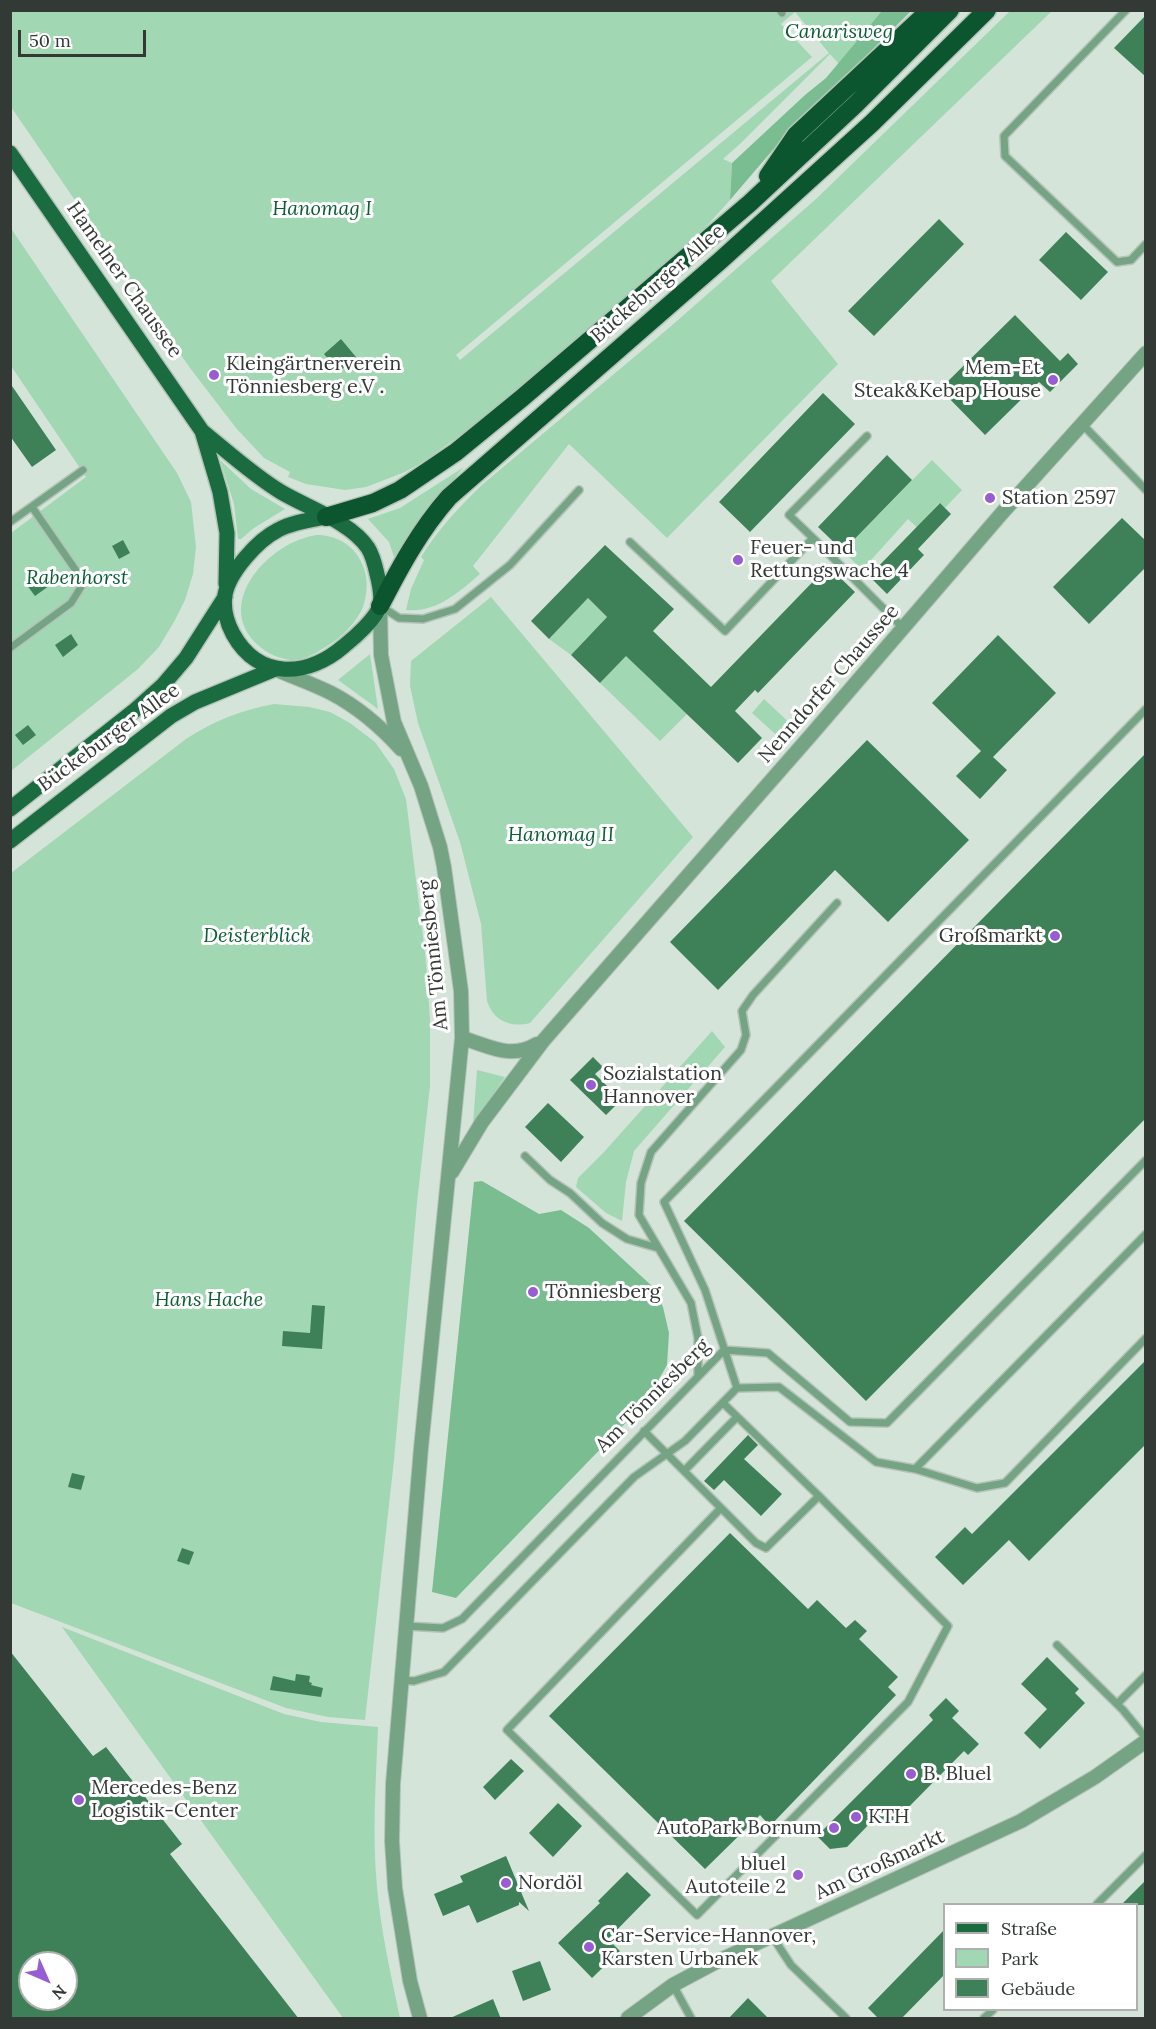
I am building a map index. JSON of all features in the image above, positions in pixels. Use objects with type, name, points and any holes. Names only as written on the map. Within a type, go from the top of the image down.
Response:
[{"type":"highway","points":[[750,203],[796,135],[930,10]]},
{"type":"highway","name":"Bückeburger Allee","points":[[326,517],[373,503],[400,490],[436,467],[522,398],[750,203],[856,104],[950,10]]},
{"type":"highway","name":"Bückeburger Allee","points":[[380,606],[407,554],[430,519],[449,497],[721,260],[872,123],[987,10]]},
{"type":"main road","name":"Hamelner Chaussee","points":[[10,153],[202,431],[280,492],[326,517]]},
{"type":"main road","name":"Hamelner Chaussee","points":[[202,431],[220,492],[227,533],[225,594]]},
{"type":"main road","points":[[326,517],[361,539],[372,555],[379,580],[380,606],[369,622],[350,641],[324,660],[308,668],[275,669],[260,662],[239,644],[226,618],[225,594],[235,572],[258,544],[277,531],[293,524],[326,517]]},
{"type":"main road","name":"Bückeburger Allee","points":[[10,809],[134,711],[163,685],[186,658],[225,594]]},
{"type":"main road","name":"Bückeburger Allee","points":[[10,841],[171,716],[195,702],[275,669]]},
{"type":"street","name":"Nenndorfer Chaussee","points":[[449,1176],[482,1122],[543,1041],[1146,353]]},
{"type":"street","name":"Am Tönniesberg","points":[[380,606],[381,655],[387,692],[394,722],[421,786],[440,847],[461,991],[462,1038],[405,1626],[393,1784],[392,1841],[395,1888],[408,1970],[420,2019]]},
{"type":"street","name":"Am Tönniesberg","points":[[275,669],[332,693],[376,724],[405,752]]},
{"type":"street","name":"Nenndorfer Chaussee","points":[[462,1038],[507,1052],[525,1051],[543,1041]]},
{"type":"street","name":"Am Großmarkt","points":[[628,2019],[673,1985],[718,1961],[1022,1821],[1095,1777],[1146,1739]]},
{"type":"lane","points":[[1126,10],[1004,136],[1005,156],[1117,262],[1131,260],[1146,244]]},
{"type":"lane","points":[[1082,424],[1146,490]]},
{"type":"lane","points":[[867,436],[789,514],[903,628]]},
{"type":"lane","points":[[10,522],[83,470]]},
{"type":"lane","points":[[380,606],[399,618],[415,619],[423,619],[455,609],[510,566],[579,490]]},
{"type":"lane","points":[[10,648],[71,603],[81,587],[77,572],[32,507]]},
{"type":"lane","points":[[630,542],[725,631],[813,538]]},
{"type":"lane","points":[[737,1388],[705,1290],[664,1202],[1146,709]]},
{"type":"lane","points":[[698,1376],[698,1338],[691,1304],[639,1215],[641,1183],[651,1152],[741,1050],[746,1035],[742,1011],[753,994],[837,903]]},
{"type":"lane","points":[[525,1156],[602,1223],[627,1239],[658,1248]]},
{"type":"lane","name":"Am Tönniesberg","points":[[405,1626],[443,1628],[462,1619],[724,1350],[768,1353],[850,1422],[887,1423],[1146,1160]]},
{"type":"lane","points":[[915,1469],[1146,1234]]},
{"type":"lane","points":[[402,1680],[414,1681],[444,1672],[634,1477],[685,1441],[737,1388],[779,1387],[876,1462],[915,1469],[977,1488],[1005,1483],[1146,1338]]},
{"type":"lane","points":[[722,1508],[507,1730],[697,1915],[908,1702],[948,1626],[723,1402]]},
{"type":"lane","points":[[684,1471],[737,1417]]},
{"type":"lane","points":[[644,1431],[756,1543],[766,1548],[819,1496]]},
{"type":"lane","points":[[1057,1645],[1117,1704],[1146,1739]]},
{"type":"lane","points":[[1117,1704],[1146,1675]]},
{"type":"lane","points":[[1099,1903],[1146,1855]]},
{"type":"lane","points":[[772,1936],[791,1965],[846,2019]]},
{"type":"lane","points":[[673,1985],[691,2019]]},
{"type":"green space","name":"Hanomag I","points":[[10,11],[885,11],[839,64],[830,54],[723,159],[732,163],[730,200],[705,228],[627,297],[466,431],[405,472],[366,487],[345,490],[306,484],[288,477],[290,472],[264,458],[236,428],[190,368],[11,107]],"holes":[[[795,12],[829,53],[460,360],[456,355],[812,57],[781,24]]]},
{"type":"green space","points":[[882,11],[911,11],[777,145],[730,200],[732,163],[826,78]]},
{"type":"green space","points":[[1010,11],[1052,11],[771,281],[838,364],[667,538],[569,444],[473,566],[480,574],[455,595],[437,605],[406,610],[411,589],[424,560],[421,557],[442,527],[474,492],[670,327],[816,199]]},
{"type":"green space","name":"Rabenhorst","points":[[10,227],[177,473],[191,502],[196,547],[193,574],[185,600],[159,647],[138,669],[11,771],[11,533],[86,477],[11,366]]},
{"type":"green space","points":[[220,460],[251,489],[285,509],[241,539],[238,539],[234,504]]},
{"type":"green space","points":[[932,460],[962,490],[945,508],[939,503],[922,522],[923,533],[908,519],[862,570],[843,551]]},
{"type":"green space","points":[[464,467],[415,526],[394,557],[389,542],[368,519],[400,508]]},
{"type":"green space","points":[[317,535],[342,541],[359,558],[367,581],[363,607],[351,626],[328,646],[300,659],[279,657],[259,646],[246,629],[241,612],[244,594],[252,577],[281,549],[299,540]]},
{"type":"green space","name":"Hanomag II","points":[[491,597],[693,837],[530,1023],[523,1024],[510,1024],[498,1018],[487,1001],[481,924],[460,842],[418,723],[410,686],[411,661]]},
{"type":"green space","points":[[588,598],[607,617],[571,655],[549,639]]},
{"type":"green space","points":[[638,643],[644,673],[687,714],[660,741],[600,683]]},
{"type":"green space","points":[[370,654],[378,709],[338,680]]},
{"type":"green space","points":[[764,699],[795,728],[783,741],[752,713]]},
{"type":"green space","name":"Hans Hache","points":[[274,704],[309,707],[330,712],[350,723],[375,742],[394,769],[406,799],[426,961],[430,1019],[430,1086],[394,1460],[365,1720],[328,1717],[286,1708],[11,1603],[11,873],[186,739],[228,717]]},
{"type":"green space","points":[[712,1031],[725,1047],[634,1151],[626,1182],[622,1221],[606,1213],[576,1187],[578,1178]]},
{"type":"green space","points":[[477,1070],[505,1077],[473,1124]]},
{"type":"green space","points":[[482,1181],[539,1214],[561,1210],[589,1228],[653,1287],[663,1307],[669,1333],[667,1365],[646,1402],[456,1598],[432,1592],[474,1182]]},
{"type":"green space","points":[[62,1627],[284,1714],[321,1722],[378,1727],[375,1787],[377,1887],[400,2018],[343,2018]]},
{"type":"building","points":[[1146,15],[1146,77],[1114,48]]},
{"type":"building","points":[[939,219],[964,244],[874,336],[848,311]]},
{"type":"building","points":[[1066,232],[1108,272],[1081,300],[1039,260]]},
{"type":"building","points":[[1015,315],[1060,361],[1068,353],[1078,364],[1050,392],[1039,382],[985,435],[940,389]]},
{"type":"building","points":[[341,339],[356,357],[339,372],[324,354]]},
{"type":"building","points":[[10,383],[56,450],[32,467],[10,436]]},
{"type":"building","points":[[823,393],[855,424],[750,532],[719,502]]},
{"type":"building","points":[[887,455],[912,480],[843,551],[818,527]]},
{"type":"building","points":[[940,503],[951,514],[918,549],[924,555],[887,594],[869,576]]},
{"type":"building","points":[[1122,518],[1146,541],[1146,567],[1089,624],[1053,587]]},
{"type":"building","points":[[123,540],[130,553],[119,559],[112,546]]},
{"type":"building","points":[[605,545],[674,609],[653,631],[711,687],[828,566],[855,592],[758,693],[755,690],[735,711],[762,738],[738,763],[626,656],[600,683],[571,655],[607,617],[588,598],[549,639],[531,621]]},
{"type":"building","points":[[45,571],[53,583],[35,596],[26,584]]},
{"type":"building","points":[[71,634],[78,645],[63,657],[55,645]]},
{"type":"building","points":[[998,635],[1056,693],[993,757],[1007,770],[980,799],[956,776],[981,751],[932,703]]},
{"type":"building","points":[[28,725],[36,735],[23,745],[15,735]]},
{"type":"building","points":[[867,740],[969,840],[888,922],[835,870],[718,990],[670,942]]},
{"type":"building","name":"Großmarkt","points":[[1146,753],[1146,1118],[866,1401],[684,1221]]},
{"type":"building","name":"Sozialstation Hannover","points":[[593,1057],[603,1067],[595,1074],[621,1100],[606,1115],[570,1080]]},
{"type":"building","points":[[548,1103],[584,1137],[561,1162],[525,1127]]},
{"type":"building","points":[[312,1305],[325,1306],[322,1349],[282,1346],[283,1331],[310,1333]]},
{"type":"building","points":[[1146,1360],[1146,1444],[1029,1561],[1009,1540],[963,1585],[935,1557],[965,1527],[972,1534]]},
{"type":"building","points":[[748,1435],[758,1445],[744,1459],[782,1494],[761,1516],[724,1480],[714,1490],[704,1481]]},
{"type":"building","points":[[72,1473],[85,1476],[81,1490],[68,1487]]},
{"type":"building","points":[[730,1533],[808,1609],[817,1600],[846,1628],[855,1620],[867,1631],[859,1639],[898,1677],[888,1687],[896,1695],[770,1826],[760,1815],[705,1869],[549,1716]]},
{"type":"building","points":[[182,1548],[194,1552],[189,1565],[177,1561]]},
{"type":"building","name":"Mercedes-Benz Logistik-Center","points":[[10,1651],[93,1756],[106,1747],[182,1844],[170,1854],[299,2019],[10,2019]]},
{"type":"building","points":[[1047,1657],[1079,1689],[1075,1693],[1085,1703],[1040,1749],[1024,1733],[1047,1709],[1021,1684]]},
{"type":"building","points":[[296,1674],[310,1676],[311,1685],[323,1688],[321,1697],[270,1690],[273,1676],[295,1681]]},
{"type":"building","name":"B. Bluel","points":[[946,1698],[959,1711],[952,1718],[979,1744],[968,1755],[964,1751],[890,1826],[878,1815],[847,1847],[830,1849],[817,1836],[933,1720],[929,1715]]},
{"type":"building","points":[[511,1759],[524,1771],[495,1800],[483,1787]]},
{"type":"building","points":[[558,1803],[582,1826],[553,1857],[529,1833]]},
{"type":"building","points":[[506,1856],[529,1911],[519,1902],[519,1905],[477,1923],[469,1905],[443,1916],[434,1894],[463,1882],[460,1876]]},
{"type":"building","points":[[627,1872],[651,1895],[608,1939],[620,1951],[592,1978],[558,1943],[600,1903],[598,1901]]},
{"type":"building","points":[[1146,1880],[1146,1905],[1123,1903]]},
{"type":"building","points":[[943,1931],[943,1976],[901,2019],[879,2019],[868,2008]]},
{"type":"building","points":[[540,1961],[551,1990],[523,2001],[512,1971]]},
{"type":"building","points":[[748,1998],[769,2019],[728,2019]]},
{"type":"building","points":[[493,1999],[501,2019],[448,2019]]},
{"type":"place","name":"Kleingärtnerverein Tönniesberg e.V .","points":[[214,375]]},
{"type":"place","name":"Mem-Et Steak&Kebap House","points":[[1053,380]]},
{"type":"place","name":"Station 2597","points":[[990,498]]},
{"type":"place","name":"Feuer- und Rettungswache 4","points":[[738,560]]},
{"type":"place","name":"Großmarkt","points":[[1055,936]]},
{"type":"place","name":"Sozialstation Hannover","points":[[591,1085]]},
{"type":"place","name":"Tönniesberg","points":[[533,1292]]},
{"type":"place","name":"B. Bluel","points":[[911,1774]]},
{"type":"place","name":"Mercedes-Benz Logistik-Center","points":[[79,1800]]},
{"type":"place","name":"KTH","points":[[856,1817]]},
{"type":"place","name":"AutoPark Bornum","points":[[834,1828]]},
{"type":"place","name":"bluel Autoteile 2","points":[[798,1875]]},
{"type":"place","name":"Nordöl","points":[[506,1883]]},
{"type":"place","name":"Car-Service-Hannover, Karsten Urbanek","points":[[589,1947]]},
{"type":"park label","name":"Canarisweg","points":[[839,32]]},
{"type":"park label","name":"Deisterblick","points":[[257,936]]}]
